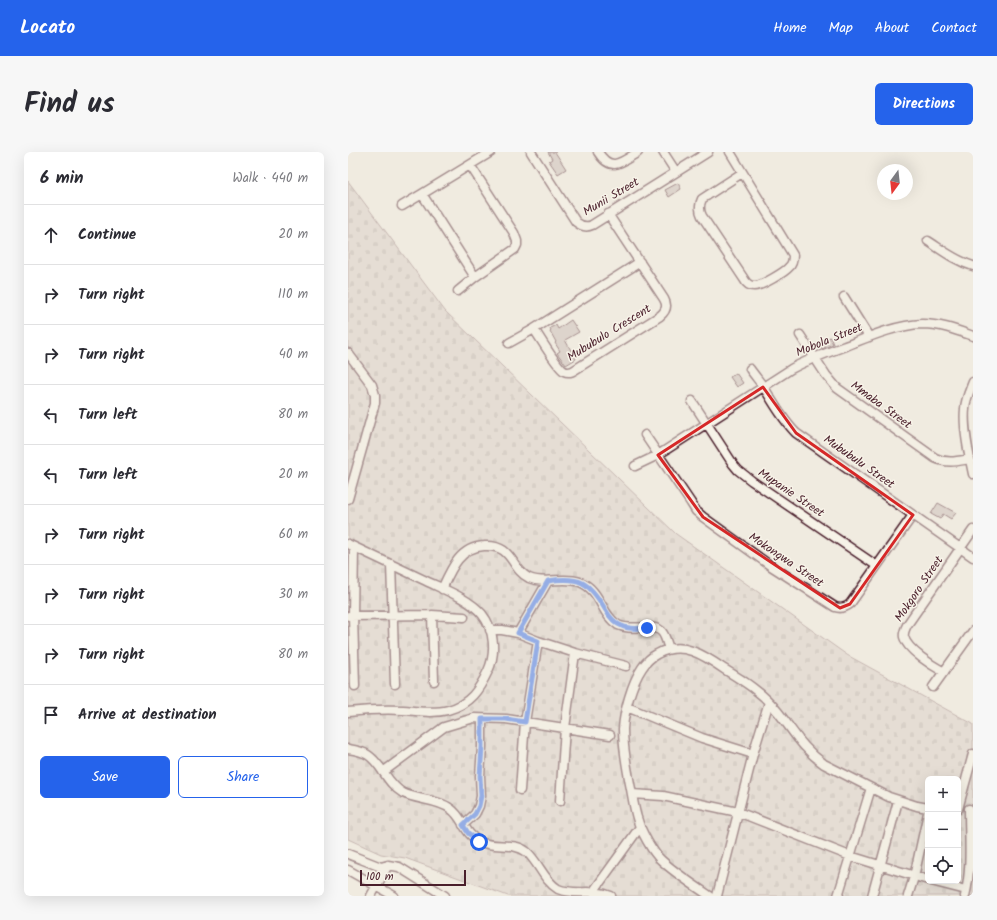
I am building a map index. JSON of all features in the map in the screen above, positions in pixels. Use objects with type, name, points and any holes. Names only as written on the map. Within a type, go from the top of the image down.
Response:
[{"type":"street","points":[[402,206],[491,152]]},
{"type":"street","name":"Munii Street","points":[[531,152],[576,222],[583,226],[589,226],[708,152]]},
{"type":"street","points":[[598,152],[610,164],[618,164],[638,152]]},
{"type":"street","points":[[663,152],[676,172]]},
{"type":"street","points":[[730,152],[793,255],[793,261],[789,267],[764,284],[756,286],[750,285],[744,279],[702,216],[700,210],[702,199],[742,173]]},
{"type":"street","points":[[458,291],[515,249],[517,245],[514,233],[470,165]]},
{"type":"street","points":[[422,194],[475,277]]},
{"type":"street","name":"Mububulo Crescent","points":[[534,329],[558,366],[567,372],[576,370],[660,316],[665,311],[666,302],[664,298],[608,214]]},
{"type":"street","points":[[928,241],[951,256],[973,266]]},
{"type":"street","points":[[509,343],[534,329],[640,262]]},
{"type":"street","points":[[844,297],[869,337]]},
{"type":"street","name":"Mobola Street","points":[[635,466],[658,455],[791,369],[815,357],[900,327],[922,324],[946,326],[973,336]]},
{"type":"street","name":"Mmaba Street","points":[[800,335],[826,375],[837,388],[935,458],[948,462],[970,459]]},
{"type":"street","points":[[348,353],[372,385],[375,395],[375,403],[350,483],[348,499]]},
{"type":"street","name":"Mububulu Street","points":[[750,369],[790,427],[796,433],[973,557]]},
{"type":"street","points":[[973,382],[964,407],[973,474]]},
{"type":"street","points":[[692,401],[707,424]]},
{"type":"street","name":"Mupanie Street","points":[[707,424],[738,470],[877,566]]},
{"type":"street","name":"Mokongwa Street","points":[[645,435],[696,511],[771,566],[831,605],[840,608],[844,608],[850,604],[913,515]]},
{"type":"street","name":"Mokgoro Street","points":[[944,672],[921,657],[906,642],[904,634],[907,625],[973,530]]},
{"type":"street","points":[[348,712],[379,710],[436,712],[448,710],[466,702],[479,688],[489,669],[492,656],[493,636],[483,615],[468,602],[351,545],[351,616],[356,686]]},
{"type":"street","points":[[442,589],[460,556],[472,548],[485,546],[496,547],[510,555],[520,571],[530,578],[548,581],[563,579],[574,580],[582,583],[593,591],[609,616],[616,623],[629,628],[656,628],[663,633],[669,649]]},
{"type":"street","points":[[391,564],[395,684]]},
{"type":"street","points":[[518,633],[548,581]]},
{"type":"street","points":[[351,616],[432,615],[464,617]]},
{"type":"street","points":[[432,615],[434,681]]},
{"type":"street","points":[[490,630],[502,630],[518,633],[575,653],[626,666]]},
{"type":"street","points":[[933,687],[973,631]]},
{"type":"street","points":[[520,790],[525,722],[538,641]]},
{"type":"street","points":[[705,895],[660,858],[649,844],[640,827],[634,807],[623,729],[627,707],[634,683],[646,663],[662,651],[676,648],[691,650],[700,654],[750,685],[760,693],[778,712],[798,741],[814,758],[836,771],[898,801],[925,807]]},
{"type":"street","points":[[560,801],[565,728],[575,653]]},
{"type":"street","points":[[717,896],[753,754],[769,702]]},
{"type":"street","points":[[627,707],[702,738],[753,754]]},
{"type":"street","points":[[383,772],[444,727],[474,718],[506,719],[610,736]]},
{"type":"street","points":[[463,825],[475,814],[479,806],[481,796],[480,776],[482,719]]},
{"type":"street","points":[[348,749],[358,751],[373,759],[397,789],[410,796],[446,805],[451,808],[468,833],[479,842],[485,844],[514,846],[527,852],[549,882],[559,890],[571,893],[593,892],[611,896]]},
{"type":"street","points":[[961,799],[973,754]]},
{"type":"street","points":[[838,896],[871,788]]},
{"type":"street","points":[[632,794],[663,796],[738,812],[850,856],[925,879]]},
{"type":"street","points":[[872,896],[898,801]]},
{"type":"street","points":[[940,884],[965,893],[970,882],[971,809],[961,810]]},
{"type":"street","points":[[593,892],[640,827]]},
{"type":"street","points":[[908,896],[914,877],[925,827]]},
{"type":"street","points":[[348,854],[382,867],[399,867],[445,896]]},
{"type":"street","points":[[371,896],[388,866]]},
{"type":"street","points":[[348,870],[394,896]]},
{"type":"highlighted area","points":[[763,387],[796,433],[913,515],[850,604],[840,608],[703,517],[658,455]]},
{"type":"green space","points":[[348,181],[445,311],[676,534],[847,655],[973,724],[973,896],[508,896],[405,858],[381,854],[348,839]]},
{"type":"building","points":[[548,152],[555,152],[566,169],[558,174],[549,161],[552,159]]},
{"type":"building","points":[[678,183],[681,189],[669,197],[665,190]]},
{"type":"building","points":[[571,320],[579,332],[565,340],[576,359],[566,365],[557,353],[560,351],[555,343],[556,342],[550,328],[556,325],[558,329]]},
{"type":"building","points":[[830,337],[833,344],[822,349],[819,343]]},
{"type":"building","points":[[736,373],[743,383],[737,387],[730,377]]},
{"type":"building","points":[[938,503],[956,513],[951,519],[943,514],[940,519],[931,514]]},
{"type":"route","points":[[479,842],[468,833],[463,825],[475,814],[479,806],[481,796],[480,776],[482,719],[506,719],[525,722],[538,641],[518,633],[548,581],[563,579],[574,580],[582,583],[593,591],[609,616],[616,623],[629,628],[647,628]]}]
